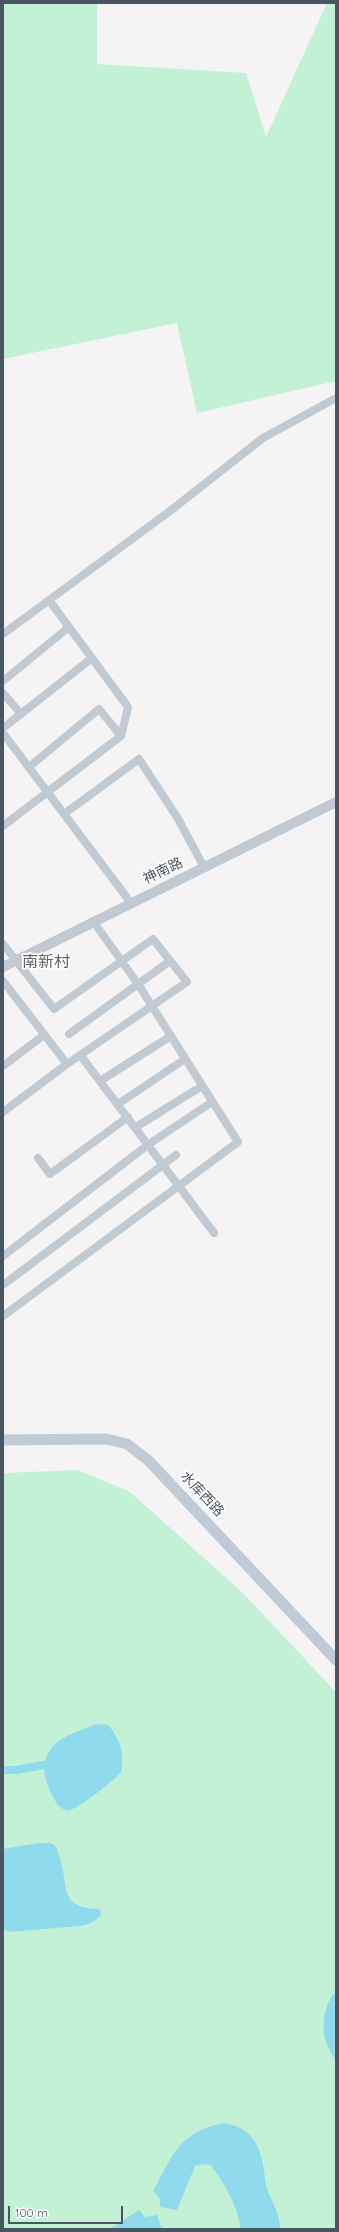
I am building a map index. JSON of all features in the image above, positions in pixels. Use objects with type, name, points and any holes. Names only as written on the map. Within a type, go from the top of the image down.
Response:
[{"type":"main road","name":"水库西路","points":[[3,1440],[106,1439],[122,1442],[136,1450],[148,1460],[336,1660]]},
{"type":"street","points":[[3,634],[170,511],[263,438],[336,398]]},
{"type":"street","points":[[3,826],[121,736],[128,707],[49,600]]},
{"type":"street","points":[[3,681],[69,627]]},
{"type":"street","points":[[3,728],[92,658]]},
{"type":"street","points":[[3,693],[21,714]]},
{"type":"street","points":[[29,767],[99,709],[121,736]]},
{"type":"street","points":[[3,733],[131,902]]},
{"type":"street","points":[[64,814],[139,759],[177,817],[204,867]]},
{"type":"street","name":"神南路","points":[[3,967],[131,902],[336,802]]},
{"type":"street","points":[[3,1316],[238,1142],[123,960],[93,921]]},
{"type":"street","points":[[3,944],[54,1009],[153,939],[187,982],[81,1056],[67,1064],[3,1112]]},
{"type":"street","points":[[69,1034],[170,961]]},
{"type":"street","points":[[3,981],[67,1064]]},
{"type":"street","points":[[3,1066],[44,1035]]},
{"type":"street","points":[[100,1081],[171,1036]]},
{"type":"street","points":[[81,1056],[149,1144],[214,1233]]},
{"type":"street","points":[[118,1104],[185,1059]]},
{"type":"street","points":[[136,1127],[202,1086]]},
{"type":"street","points":[[3,1256],[149,1144],[212,1102]]},
{"type":"street","points":[[38,1158],[50,1174],[128,1117]]},
{"type":"street","points":[[3,1285],[176,1155]]},
{"type":"green space","points":[[3,3],[97,3],[97,64],[246,73],[266,137],[327,3],[336,3],[336,381],[197,413],[177,323],[3,359]]},
{"type":"green space","points":[[78,1470],[130,1492],[243,1593],[335,1691],[336,2229],[3,2229],[3,1473]]},
{"type":"water","points":[[96,1724],[108,1725],[116,1735],[122,1753],[121,1772],[82,1804],[70,1810],[65,1810],[55,1801],[51,1793],[45,1777],[45,1760],[50,1750],[57,1742]]},
{"type":"water","points":[[40,1843],[52,1843],[57,1849],[67,1893],[71,1899],[77,1904],[86,1908],[100,1909],[101,1914],[95,1921],[80,1926],[9,1932],[3,1929],[3,1849]]},
{"type":"water","points":[[336,1992],[336,2062],[327,2045],[324,2022],[326,2008],[332,1996]]},
{"type":"water","points":[[223,2123],[241,2128],[257,2145],[262,2161],[266,2186],[277,2213],[280,2229],[241,2229],[237,2211],[230,2195],[211,2165],[202,2164],[195,2166],[177,2210],[160,2207],[160,2198],[153,2191],[179,2147],[196,2133],[208,2127]]},
{"type":"water","points":[[139,2210],[145,2217],[157,2215],[161,2227],[164,2229],[110,2229]]},
{"type":"waterway","points":[[3,1770],[16,1770],[44,1765]]},
{"type":"district","name":"南新村","points":[[46,962]]}]
